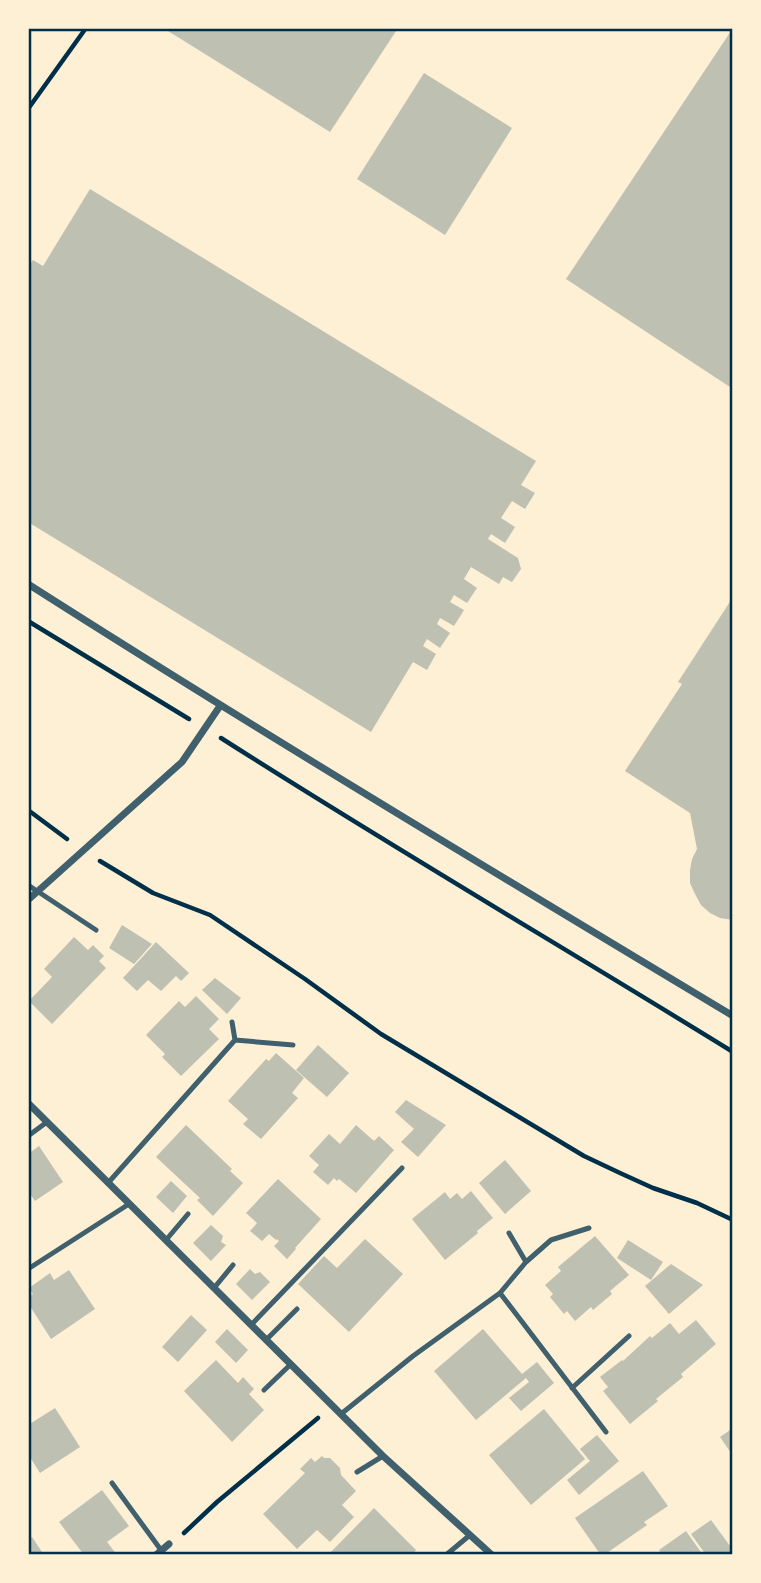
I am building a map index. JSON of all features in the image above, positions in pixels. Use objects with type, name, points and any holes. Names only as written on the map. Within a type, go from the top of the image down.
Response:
[{"type":"street","points":[[28,584],[220,706],[733,1016]]},
{"type":"street","points":[[28,900],[182,762],[220,706]]},
{"type":"street","points":[[28,1103],[383,1456],[492,1555]]},
{"type":"street","points":[[159,1553],[169,1544]]},
{"type":"lane","points":[[28,885],[96,930]]},
{"type":"lane","points":[[232,1022],[235,1040]]},
{"type":"lane","points":[[235,1040],[293,1045]]},
{"type":"lane","points":[[108,1183],[235,1040]]},
{"type":"lane","points":[[28,1136],[47,1122]]},
{"type":"lane","points":[[251,1325],[402,1168]]},
{"type":"lane","points":[[28,1269],[129,1204]]},
{"type":"lane","points":[[166,1240],[188,1214]]},
{"type":"lane","points":[[341,1414],[413,1356],[500,1293],[526,1262],[551,1240],[589,1228]]},
{"type":"lane","points":[[509,1233],[526,1262]]},
{"type":"lane","points":[[214,1288],[233,1265]]},
{"type":"lane","points":[[500,1293],[606,1432]]},
{"type":"lane","points":[[266,1339],[298,1308]]},
{"type":"lane","points":[[572,1388],[629,1336]]},
{"type":"lane","points":[[264,1390],[291,1364]]},
{"type":"lane","points":[[357,1472],[383,1456]]},
{"type":"lane","points":[[112,1483],[159,1553]]},
{"type":"lane","points":[[446,1555],[470,1535]]},
{"type":"path","points":[[28,109],[86,28]]},
{"type":"path","points":[[28,621],[733,1052]]},
{"type":"path","points":[[28,810],[83,851],[153,892],[210,915],[380,1034],[584,1156],[733,1220]]},
{"type":"path","points":[[169,1544],[333,1406]]},
{"type":"building","points":[[170,28],[398,28],[330,132],[168,31]]},
{"type":"building","points":[[733,28],[733,389],[566,279]]},
{"type":"building","points":[[424,73],[512,128],[445,235],[357,179]]},
{"type":"building","points":[[90,189],[536,461],[521,485],[535,493],[525,509],[512,501],[501,518],[515,527],[505,543],[491,534],[488,539],[518,558],[521,569],[512,582],[503,577],[499,584],[471,567],[464,579],[477,588],[467,603],[454,595],[450,602],[464,610],[454,626],[440,618],[437,624],[450,633],[440,648],[427,639],[423,646],[436,654],[427,670],[413,662],[371,732],[28,522],[28,267],[33,260],[43,266]]},
{"type":"building","points":[[733,597],[733,920],[710,913],[701,905],[690,883],[692,859],[697,849],[690,813],[625,771],[682,684],[678,682]]},
{"type":"building","points":[[122,925],[152,944],[134,964],[109,948]]},
{"type":"building","points":[[74,937],[88,950],[93,945],[104,956],[99,961],[106,968],[52,1024],[29,1001],[52,977],[44,969]]},
{"type":"building","points":[[156,942],[189,973],[181,981],[176,976],[161,991],[148,980],[137,991],[123,978]]},
{"type":"building","points":[[215,978],[241,998],[227,1014],[202,990]]},
{"type":"building","points":[[196,996],[219,1019],[209,1029],[219,1039],[181,1076],[162,1057],[165,1054],[146,1035],[179,1001],[185,1007]]},
{"type":"building","points":[[318,1045],[349,1073],[327,1097],[296,1070]]},
{"type":"building","points":[[276,1053],[304,1078],[292,1093],[298,1098],[261,1139],[243,1124],[248,1119],[228,1101],[266,1059],[269,1061]]},
{"type":"building","points":[[406,1100],[446,1125],[418,1157],[401,1142],[414,1129],[395,1112]]},
{"type":"building","points":[[186,1125],[243,1183],[213,1216],[197,1200],[200,1198],[156,1157]]},
{"type":"building","points":[[356,1125],[374,1141],[379,1136],[394,1150],[356,1193],[339,1179],[337,1181],[334,1178],[328,1185],[313,1172],[319,1165],[309,1156],[329,1134],[340,1144]]},
{"type":"building","points":[[39,1146],[63,1182],[35,1201],[28,1191],[28,1154]]},
{"type":"building","points":[[505,1160],[531,1191],[505,1214],[479,1183]]},
{"type":"building","points":[[278,1179],[321,1219],[287,1259],[274,1246],[279,1241],[277,1239],[269,1234],[262,1241],[250,1231],[257,1223],[246,1213]]},
{"type":"building","points":[[171,1181],[187,1196],[173,1213],[156,1197]]},
{"type":"building","points":[[471,1191],[493,1218],[445,1260],[412,1219],[445,1192],[450,1199],[457,1193],[462,1199]]},
{"type":"building","points":[[211,1225],[223,1236],[221,1242],[226,1245],[211,1261],[193,1243]]},
{"type":"building","points":[[595,1236],[629,1275],[610,1291],[612,1294],[575,1321],[567,1311],[564,1314],[550,1297],[553,1294],[545,1285],[561,1271],[558,1267]]},
{"type":"building","points":[[365,1239],[403,1274],[349,1332],[298,1284],[324,1256],[337,1268]]},
{"type":"building","points":[[628,1240],[663,1262],[651,1280],[617,1258]]},
{"type":"building","points":[[671,1264],[703,1285],[669,1314],[645,1286]]},
{"type":"building","points":[[250,1269],[255,1274],[260,1272],[270,1282],[252,1300],[236,1284]]},
{"type":"building","points":[[69,1270],[95,1309],[51,1339],[28,1303],[28,1297],[33,1294],[29,1288],[50,1273],[54,1280]]},
{"type":"building","points":[[191,1315],[207,1330],[178,1362],[162,1347]]},
{"type":"building","points":[[696,1320],[716,1344],[681,1374],[683,1377],[656,1399],[658,1401],[630,1424],[603,1391],[608,1387],[600,1377],[670,1323],[679,1334]]},
{"type":"building","points":[[227,1329],[248,1350],[236,1363],[215,1342]]},
{"type":"building","points":[[483,1329],[522,1374],[537,1362],[554,1383],[521,1411],[509,1398],[529,1382],[526,1378],[476,1420],[434,1371]]},
{"type":"building","points":[[216,1360],[238,1383],[243,1377],[254,1389],[249,1394],[264,1410],[232,1442],[184,1391]]},
{"type":"building","points":[[55,1408],[80,1447],[40,1473],[28,1454],[28,1425]]},
{"type":"building","points":[[544,1409],[585,1459],[531,1505],[489,1455]]},
{"type":"building","points":[[733,1428],[733,1456],[720,1437]]},
{"type":"building","points":[[597,1435],[619,1461],[579,1495],[567,1480],[590,1461],[580,1449]]},
{"type":"building","points":[[322,1456],[330,1458],[340,1468],[341,1475],[356,1491],[342,1505],[354,1517],[330,1542],[317,1530],[297,1549],[263,1514],[305,1473],[300,1469],[311,1458],[315,1462]]},
{"type":"building","points":[[643,1471],[668,1506],[644,1522],[647,1525],[604,1555],[602,1552],[600,1554],[575,1518]]},
{"type":"building","points":[[102,1490],[129,1526],[107,1542],[117,1555],[84,1555],[59,1522]]},
{"type":"building","points":[[374,1508],[416,1550],[412,1555],[328,1555]]},
{"type":"building","points":[[711,1520],[733,1550],[733,1555],[706,1555],[691,1534]]},
{"type":"building","points":[[686,1531],[703,1555],[662,1555],[659,1550]]},
{"type":"building","points":[[32,1537],[44,1555],[28,1555],[28,1540]]}]
